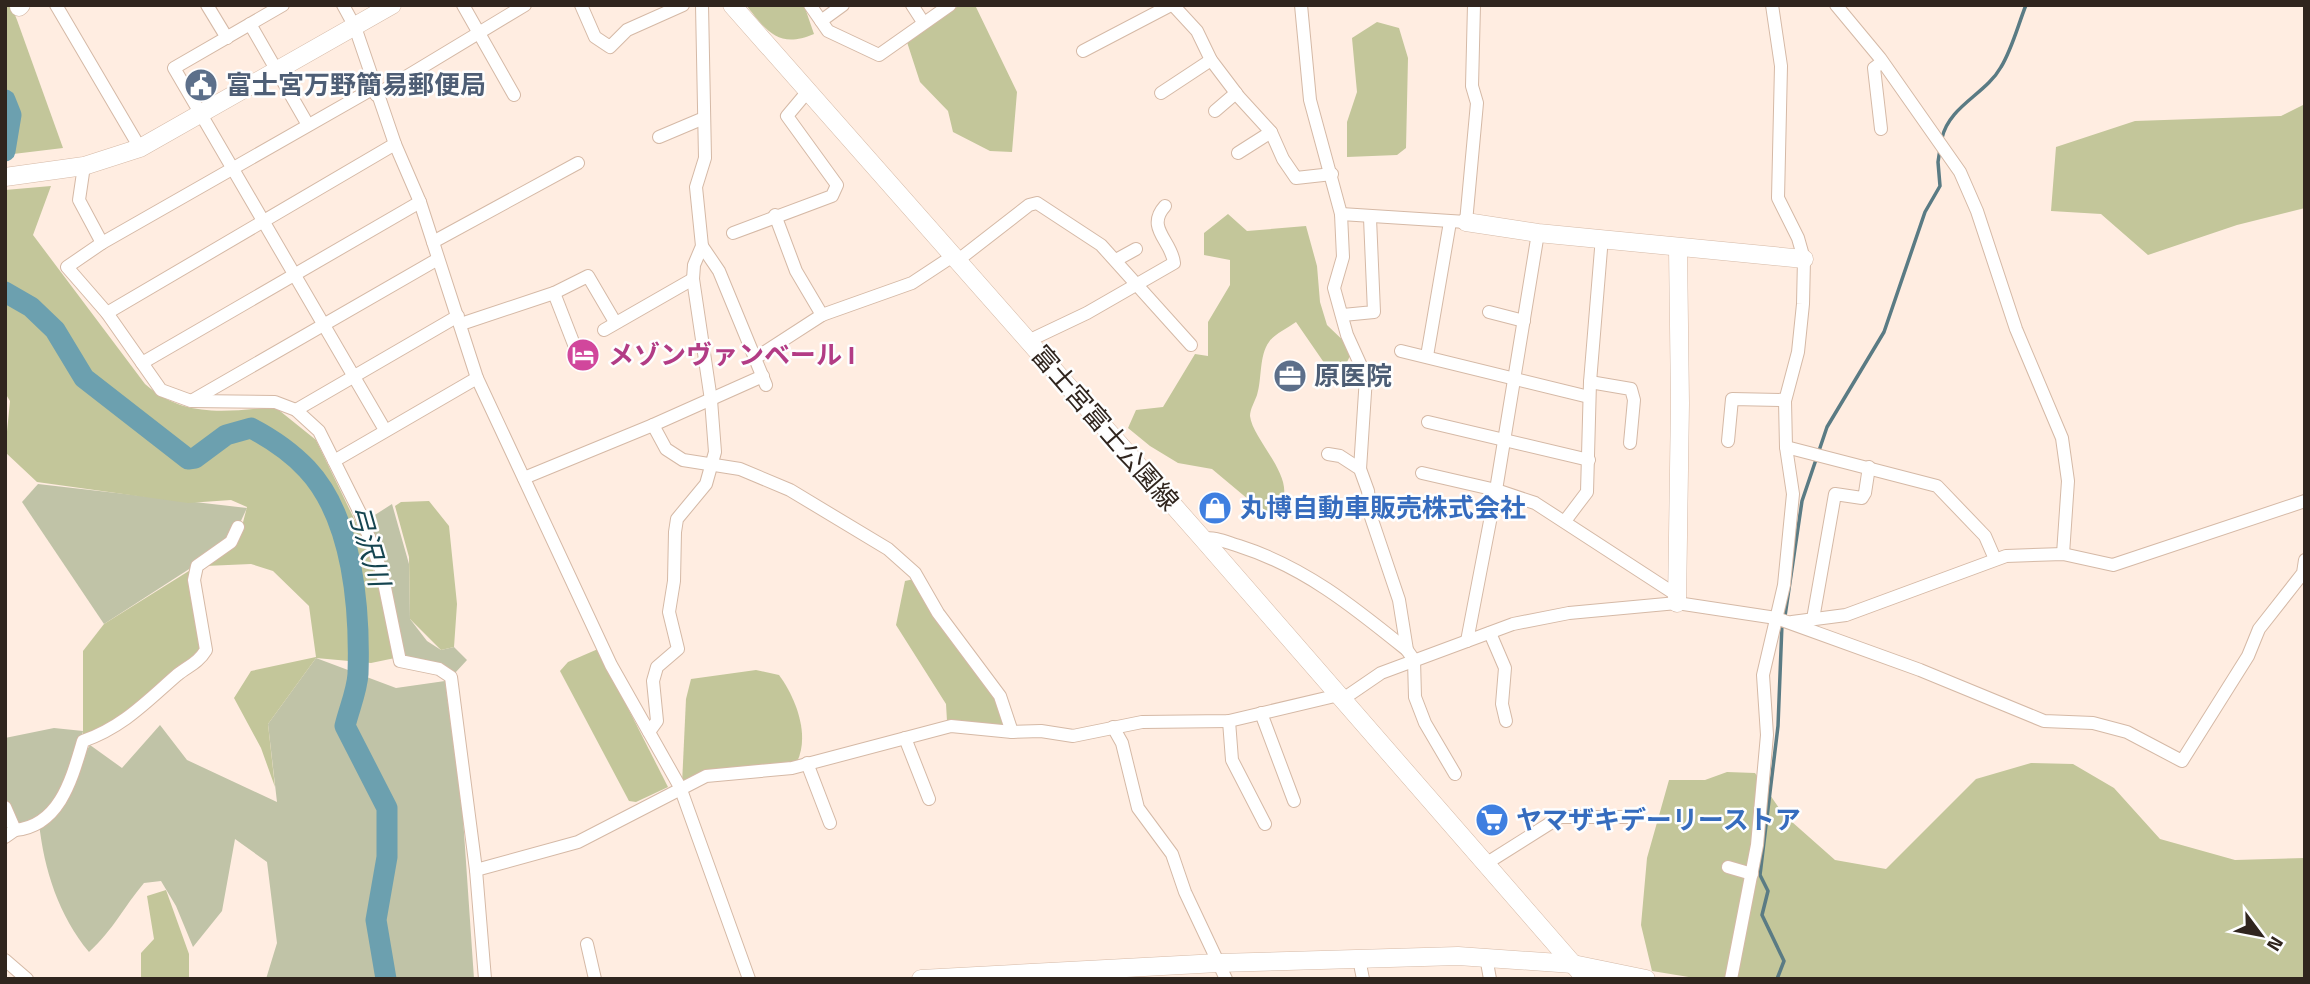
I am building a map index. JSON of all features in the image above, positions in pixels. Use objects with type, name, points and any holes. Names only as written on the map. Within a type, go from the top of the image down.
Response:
[{"type":"main road","points":[[5,177],[76,168],[140,148],[392,5]]},
{"type":"main road","name":"富士宮富士公園線","points":[[732,5],[1586,979]]},
{"type":"main road","points":[[1458,222],[1678,248],[1804,259]]},
{"type":"main road","points":[[1676,599],[1680,402],[1678,248]]},
{"type":"main road","points":[[921,979],[1222,971],[1359,959],[1486,957],[1573,964],[1646,979]]},
{"type":"street","points":[[56,5],[140,148]]},
{"type":"street","points":[[207,5],[227,38]]},
{"type":"street","points":[[283,5],[174,68],[384,430]]},
{"type":"street","points":[[343,5],[355,27],[375,91],[420,202],[477,378],[611,665],[680,787],[749,979]]},
{"type":"street","points":[[463,5],[514,95]]},
{"type":"street","points":[[485,979],[476,870],[452,677],[439,669],[400,662],[383,573],[360,513],[319,431],[296,410],[275,402],[258,399],[191,401],[161,390],[107,313],[67,267],[102,243],[307,125],[375,91],[525,5]]},
{"type":"street","points":[[581,5],[595,37],[610,47],[627,30],[684,5]]},
{"type":"street","points":[[524,478],[711,400],[764,381],[757,357],[719,271],[702,246],[696,187],[705,158],[702,5]]},
{"type":"street","points":[[810,5],[828,31],[879,55],[950,5]]},
{"type":"street","points":[[821,22],[843,5]]},
{"type":"street","points":[[912,5],[923,22]]},
{"type":"street","points":[[1083,51],[1172,5],[1197,30],[1212,60],[1271,132],[1283,159],[1296,178],[1332,174]]},
{"type":"street","points":[[1301,5],[1310,100],[1341,214],[1343,257],[1334,288],[1347,335],[1366,377],[1360,468],[1368,491],[1371,517],[1399,600],[1411,655],[1415,697],[1425,723],[1455,774]]},
{"type":"street","points":[[1427,356],[1458,222],[1477,103],[1472,86],[1474,5]]},
{"type":"street","points":[[1731,979],[1752,874],[1767,735],[1763,675],[1782,620],[1793,494],[1786,447],[1785,400],[1798,352],[1804,259],[1798,238],[1778,198],[1781,66],[1772,5]]},
{"type":"street","points":[[1836,5],[1882,61],[1960,172],[1988,242],[2016,329],[2062,438],[2068,481],[2063,554]]},
{"type":"street","points":[[250,24],[307,125]]},
{"type":"street","points":[[1161,93],[1212,60]]},
{"type":"street","points":[[1881,129],[1874,68],[1882,61]]},
{"type":"street","points":[[733,233],[775,215],[832,196],[837,185],[788,116],[808,91]]},
{"type":"street","points":[[1215,111],[1237,93]]},
{"type":"street","points":[[659,137],[704,118]]},
{"type":"street","points":[[1238,153],[1271,132]]},
{"type":"street","points":[[107,313],[395,144]]},
{"type":"street","points":[[433,242],[578,163]]},
{"type":"street","points":[[76,168],[79,200],[102,243]]},
{"type":"street","points":[[142,363],[420,202]]},
{"type":"street","points":[[757,357],[822,315],[912,283],[955,259],[1029,205],[1037,203],[1101,245],[1191,345]]},
{"type":"street","points":[[1028,341],[1137,286],[1174,263],[1157,228],[1159,212],[1165,206]]},
{"type":"street","points":[[1341,214],[1458,222]]},
{"type":"street","points":[[775,215],[796,271],[822,315]]},
{"type":"street","points":[[1343,315],[1374,312],[1370,218]]},
{"type":"street","points":[[1467,641],[1505,440],[1538,233]]},
{"type":"street","points":[[1565,521],[1587,492],[1590,460],[1589,397],[1602,237]]},
{"type":"street","points":[[649,732],[657,721],[653,681],[657,667],[678,649],[669,612],[677,519],[706,484],[714,463],[711,400],[693,279],[694,264],[702,246]]},
{"type":"street","points":[[1116,260],[1136,249]]},
{"type":"street","points":[[191,401],[438,259]]},
{"type":"street","points":[[296,410],[460,320],[554,293],[587,276],[610,326],[693,279]]},
{"type":"street","points":[[554,293],[575,347]]},
{"type":"street","points":[[1489,312],[1524,321]]},
{"type":"street","points":[[1401,351],[1589,397]]},
{"type":"street","points":[[334,461],[477,378]]},
{"type":"street","points":[[1590,382],[1631,389],[1634,395],[1630,443]]},
{"type":"street","points":[[1728,441],[1732,399],[1785,400]]},
{"type":"street","points":[[1428,422],[1590,460]]},
{"type":"street","points":[[653,425],[666,449],[683,460],[740,468],[790,490],[888,549],[915,573],[938,613],[1000,696],[1012,732]]},
{"type":"street","points":[[1786,447],[1937,486],[1985,536],[1995,559]]},
{"type":"street","points":[[1328,454],[1340,456],[1360,468]]},
{"type":"street","points":[[1813,619],[1835,494],[1862,498],[1869,467]]},
{"type":"street","points":[[1422,473],[1496,490],[1535,503],[1676,599]]},
{"type":"street","points":[[1782,620],[1846,615],[1995,559],[2040,552],[2113,565],[2305,501]]},
{"type":"street","points":[[5,807],[10,833],[39,823],[56,807],[72,779],[83,741],[127,720],[177,675],[199,661],[206,650],[194,580],[197,566],[231,542],[238,527]]},
{"type":"street","points":[[1203,539],[1211,537],[1298,569],[1355,607],[1411,655]]},
{"type":"street","points":[[476,870],[578,842],[680,787],[706,776],[792,768],[951,726],[1012,732],[1041,731],[1073,736],[1142,722],[1229,721],[1341,697],[1411,655],[1467,641],[1513,624],[1676,599],[1782,620],[1920,670],[2044,721],[2093,723],[2127,732],[2182,761],[2248,656],[2259,629],[2303,573],[2305,560]]},
{"type":"street","points":[[1490,633],[1505,668],[1502,704],[1506,721]]},
{"type":"street","points":[[1261,713],[1294,801]]},
{"type":"street","points":[[1229,721],[1232,760],[1265,824]]},
{"type":"street","points":[[1113,727],[1122,743],[1138,808],[1172,854],[1185,892],[1222,971]]},
{"type":"street","points":[[905,738],[929,799]]},
{"type":"street","points":[[807,763],[830,823]]},
{"type":"street","points":[[1487,863],[1560,817],[1631,817]]},
{"type":"street","points":[[1728,867],[1752,874]]},
{"type":"street","points":[[587,944],[595,979]]},
{"type":"street","points":[[1486,957],[1490,979]]},
{"type":"street","points":[[1359,959],[1363,979]]},
{"type":"street","points":[[5,960],[27,979]]},
{"type":"green space","points":[[5,5],[11,5],[63,148],[5,155]]},
{"type":"green space","points":[[746,5],[804,5],[814,34],[792,40],[783,39],[768,30]]},
{"type":"green space","points":[[960,5],[975,5],[1017,92],[1012,152],[990,151],[953,132],[948,111],[920,82],[906,39]]},
{"type":"green space","points":[[1377,22],[1399,28],[1408,58],[1406,148],[1397,155],[1347,157],[1347,122],[1357,92],[1352,38]]},
{"type":"green space","points":[[2305,104],[2305,208],[2237,225],[2148,255],[2101,214],[2051,211],[2056,147],[2135,121],[2281,116]]},
{"type":"green space","points":[[51,186],[33,235],[145,384],[175,403],[191,408],[223,411],[275,407],[316,440],[360,531],[380,590],[395,658],[371,663],[316,658],[268,724],[275,787],[261,748],[234,698],[251,671],[316,657],[309,606],[273,571],[251,564],[205,566],[241,530],[247,507],[231,500],[188,503],[37,482],[5,452],[10,401],[5,393],[5,190]]},
{"type":"green space","points":[[1228,214],[1247,231],[1306,226],[1317,266],[1320,302],[1327,325],[1353,350],[1344,368],[1327,367],[1296,322],[1274,336],[1266,347],[1259,389],[1250,416],[1253,427],[1277,467],[1283,481],[1284,493],[1280,505],[1267,515],[1212,469],[1178,463],[1150,446],[1128,428],[1136,410],[1163,407],[1195,354],[1208,356],[1208,322],[1230,285],[1230,260],[1204,255],[1204,233]]},
{"type":"green space","points":[[38,484],[247,508],[231,542],[104,624],[22,502]]},
{"type":"green space","points":[[429,501],[449,526],[457,604],[454,647],[441,650],[410,619],[409,557],[395,506],[401,502]]},
{"type":"green space","points":[[392,504],[409,564],[410,619],[427,641],[441,650],[454,647],[467,660],[455,673],[402,659],[367,520]]},
{"type":"green space","points":[[192,569],[206,650],[199,661],[83,741],[83,651],[104,624]]},
{"type":"green space","points":[[914,579],[940,626],[997,701],[1004,726],[947,721],[946,704],[896,625],[905,581]]},
{"type":"green space","points":[[598,649],[668,787],[636,802],[629,801],[560,671],[568,662]]},
{"type":"green space","points":[[316,658],[396,688],[445,681],[463,818],[474,979],[266,979],[277,943],[267,862],[235,839],[222,911],[193,947],[176,906],[161,881],[144,883],[89,952],[61,908],[49,875],[39,823],[5,836],[5,738],[54,728],[83,731],[75,771],[90,745],[122,768],[160,725],[187,760],[277,802],[268,724]]},
{"type":"green space","points":[[756,670],[779,675],[791,694],[799,717],[802,740],[797,762],[682,784],[686,699],[691,679]]},
{"type":"green space","points":[[2031,763],[2073,764],[2114,788],[2160,839],[2235,860],[2305,858],[2305,979],[1701,979],[1652,971],[1641,925],[1647,858],[1669,780],[1705,780],[1727,772],[1755,773],[1783,814],[1835,860],[1886,869],[1976,779]]},
{"type":"green space","points":[[166,890],[189,954],[189,979],[141,979],[141,953],[154,939],[147,896]]},
{"type":"waterway","points":[[1942,138],[1952,117],[2001,67],[2026,5]]},
{"type":"waterway","name":"弓沢川","points":[[5,100],[11,115],[5,151]]},
{"type":"waterway","points":[[1785,616],[1802,501],[1827,427],[1884,332],[1925,212],[1940,186],[1940,149]]},
{"type":"waterway","name":"弓沢川","points":[[5,292],[31,307],[55,330],[84,378],[188,459],[195,458],[226,435],[251,428],[294,457],[323,490],[344,539],[355,595],[358,674],[345,726],[387,808],[387,857],[376,920],[386,979]]},
{"type":"waterway","points":[[1777,979],[1784,961],[1762,915],[1768,891],[1760,875],[1778,726],[1782,624]]},
{"type":"place","name":"富士宮万野簡易郵便局","points":[[201,85]]},
{"type":"place","name":"メゾンヴァンベール I","points":[[583,355]]},
{"type":"place","name":"原医院","points":[[1290,376]]},
{"type":"place","name":"丸博自動車販売株式会社","points":[[1215,508]]},
{"type":"place","name":"ヤマザキデーリーストア","points":[[1492,820]]}]
